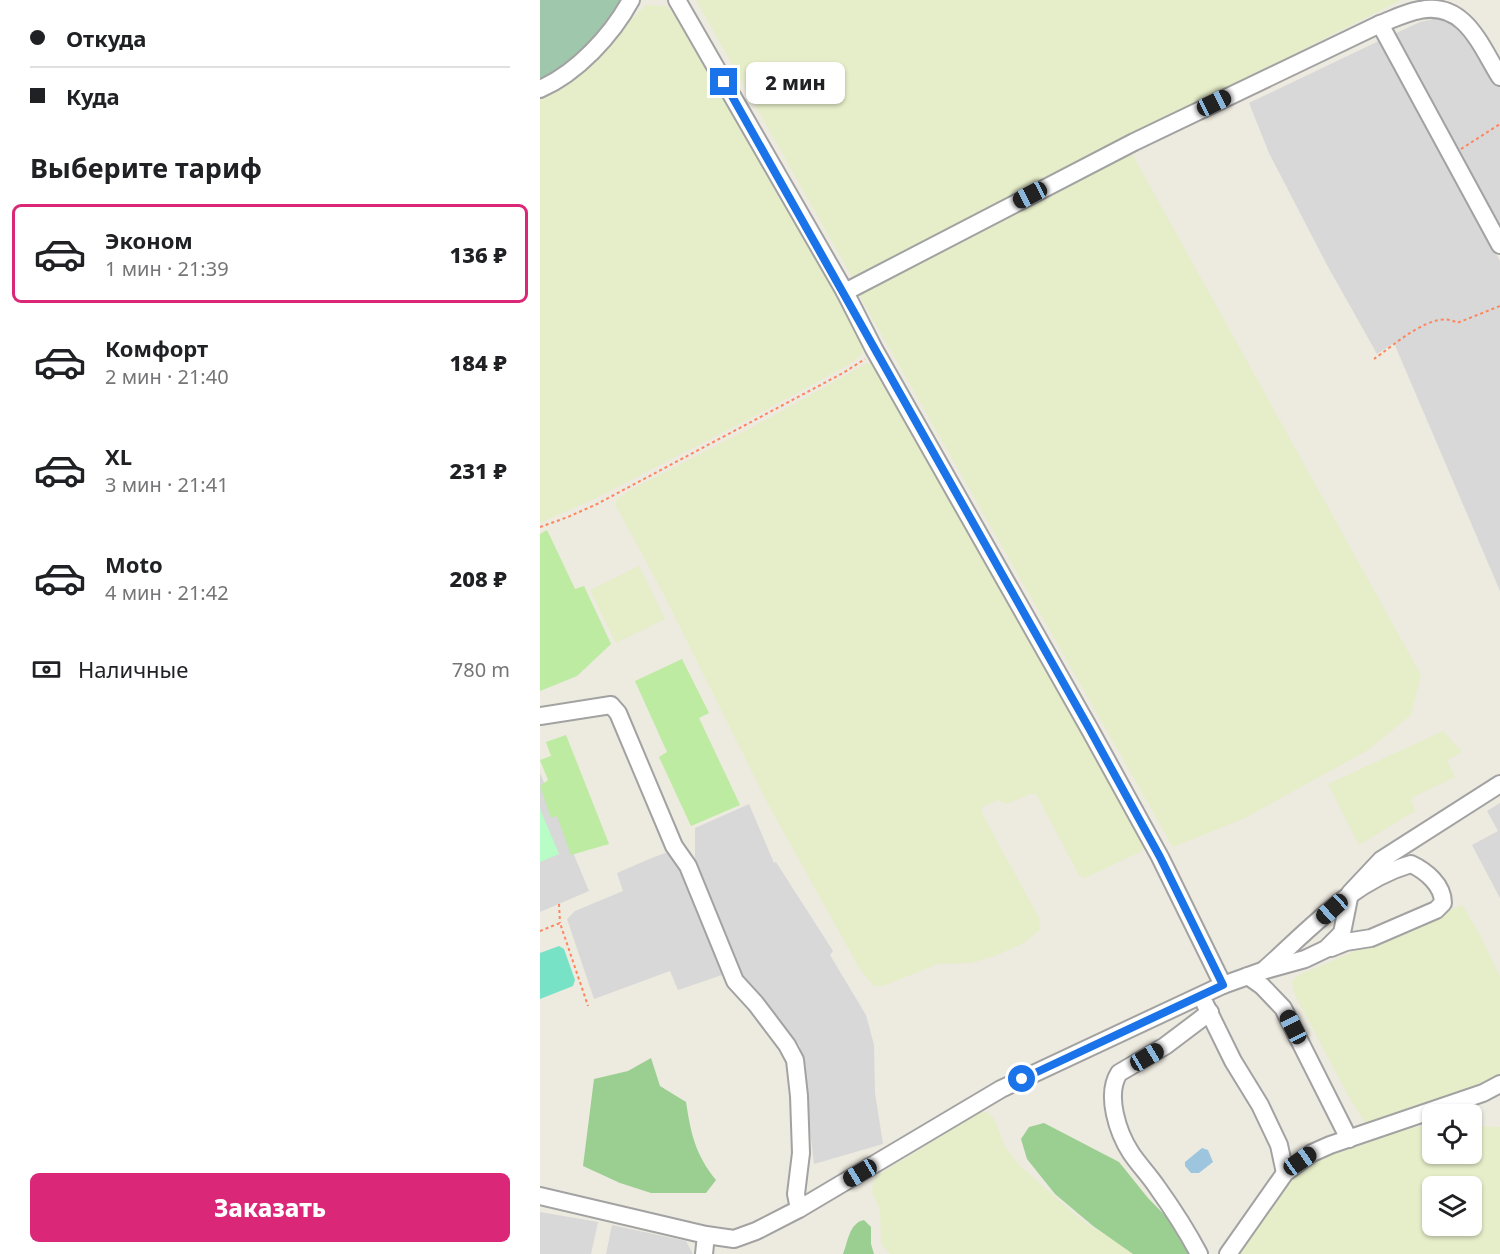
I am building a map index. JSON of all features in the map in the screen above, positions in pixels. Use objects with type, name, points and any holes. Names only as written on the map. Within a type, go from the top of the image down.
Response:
[{"type":"street","points":[[540,89],[555,82],[583,61],[624,13],[631,0]]},
{"type":"street","points":[[677,0],[845,292],[874,350],[1133,807],[1223,985]]},
{"type":"street","points":[[845,292],[1134,142],[1380,24],[1418,10],[1444,9],[1458,16],[1500,76]]},
{"type":"street","points":[[1380,24],[1500,245]]},
{"type":"street","points":[[540,716],[611,705],[618,713],[674,846],[688,866],[735,981],[756,1004],[795,1060],[801,1153],[796,1194],[799,1209]]},
{"type":"street","points":[[1255,974],[1350,893],[1381,860],[1500,784]]},
{"type":"street","points":[[540,1196],[706,1235],[734,1239],[756,1231],[799,1209],[1001,1089],[1223,985],[1305,959],[1346,942],[1371,938],[1436,910],[1443,903],[1440,887],[1419,867],[1411,864],[1400,867],[1350,893]]},
{"type":"street","points":[[1326,950],[1342,933],[1350,893]]},
{"type":"street","points":[[1255,974],[1262,986],[1283,1008],[1349,1138]]},
{"type":"street","points":[[1202,995],[1233,1061],[1260,1105],[1279,1145],[1285,1173]]},
{"type":"street","points":[[1199,1254],[1179,1220],[1123,1139],[1113,1099],[1114,1080],[1119,1073],[1165,1046],[1210,1012]]},
{"type":"street","points":[[1227,1254],[1285,1173],[1312,1153],[1349,1138],[1483,1094],[1500,1084]]},
{"type":"street","points":[[704,1254],[706,1235]]},
{"type":"path","points":[[1451,155],[1500,124]]},
{"type":"path","points":[[1374,359],[1430,322],[1444,319],[1457,323],[1500,306]]},
{"type":"path","points":[[540,527],[568,518],[597,504],[843,373],[874,350]]},
{"type":"path","points":[[559,904],[560,922],[588,1006]]},
{"type":"path","points":[[540,931],[560,922]]},
{"type":"shaded area","points":[[1444,17],[1458,21],[1500,87],[1500,232],[1392,35],[1420,22]]},
{"type":"shaded area","points":[[1385,38],[1500,261],[1500,591],[1394,343],[1377,354],[1327,265],[1269,153],[1249,103]]},
{"type":"shaded area","points":[[540,773],[589,891],[540,912]]},
{"type":"shaded area","points":[[1500,803],[1500,898],[1472,845],[1498,831],[1487,811]]},
{"type":"shaded area","points":[[749,804],[774,863],[776,862],[833,951],[830,955],[866,1015],[874,1045],[875,1093],[883,1144],[814,1164],[800,1046],[735,966],[695,866],[695,828]]},
{"type":"shaded area","points":[[671,851],[676,856],[725,974],[678,990],[670,971],[594,999],[567,919],[575,911],[623,891],[617,873]]},
{"type":"shaded area","points":[[540,1212],[598,1222],[591,1254],[540,1254]]},
{"type":"shaded area","points":[[612,1225],[686,1241],[693,1254],[606,1254]]},
{"type":"green space","points":[[540,0],[623,0],[588,46],[565,65],[540,79]]},
{"type":"green space","points":[[696,0],[1401,0],[852,277]]},
{"type":"green space","points":[[646,5],[667,6],[675,16],[861,333],[865,348],[860,356],[850,364],[749,419],[596,498],[540,523],[540,97],[573,76]]},
{"type":"green space","points":[[1131,152],[1421,675],[1411,715],[1368,750],[1243,819],[1173,847],[858,293]]},
{"type":"green space","points":[[867,363],[871,363],[876,368],[1084,738],[1130,811],[1146,842],[1140,852],[1085,878],[1079,875],[1036,794],[1006,804],[998,800],[982,807],[981,811],[985,819],[1039,918],[1040,930],[1022,944],[995,956],[971,963],[938,964],[883,986],[874,986],[861,971],[768,804],[661,589],[616,506],[619,497],[636,487],[771,417]]},
{"type":"green space","points":[[547,530],[575,589],[584,586],[611,644],[577,676],[540,691],[540,534]]},
{"type":"green space","points":[[639,566],[665,619],[616,643],[590,590]]},
{"type":"green space","points":[[682,659],[709,713],[699,718],[740,805],[691,826],[659,757],[667,752],[635,681]]},
{"type":"green space","points":[[1443,731],[1462,752],[1447,760],[1455,777],[1411,798],[1415,811],[1359,845],[1328,784]]},
{"type":"green space","points":[[566,735],[609,844],[571,855],[557,816],[551,818],[540,786],[548,780],[540,760],[551,756],[546,742]]},
{"type":"green space","points":[[540,809],[559,854],[540,862]]},
{"type":"green space","points":[[1462,905],[1480,935],[1500,977],[1500,1078],[1429,1104],[1422,1104],[1422,1106],[1371,1125],[1365,1122],[1353,1104],[1295,995],[1292,982],[1297,976]]},
{"type":"green space","points":[[559,946],[564,949],[575,980],[573,986],[540,999],[540,953]]},
{"type":"green space","points":[[651,1058],[660,1086],[686,1102],[695,1143],[703,1161],[716,1180],[706,1193],[651,1193],[620,1183],[583,1166],[594,1079],[628,1071]]},
{"type":"green space","points":[[980,1112],[987,1112],[994,1119],[1005,1147],[1020,1166],[1084,1222],[1136,1254],[890,1254],[881,1243],[880,1209],[872,1193],[873,1183],[878,1175]]},
{"type":"green space","points":[[1044,1123],[1119,1162],[1148,1198],[1190,1241],[1193,1254],[1133,1254],[1093,1226],[1055,1194],[1027,1159],[1021,1139],[1029,1127]]},
{"type":"green space","points":[[1422,1126],[1422,1164],[1482,1164],[1482,1126],[1500,1127],[1500,1254],[1235,1254],[1289,1177],[1335,1147],[1400,1129]]},
{"type":"green space","points":[[864,1220],[871,1227],[871,1244],[874,1254],[843,1254],[852,1229]]},
{"type":"water","points":[[1202,1148],[1208,1150],[1213,1162],[1199,1173],[1191,1173],[1185,1166],[1185,1162]]},
{"type":"route","points":[[724,82],[845,292],[874,350],[1089,728],[1160,857],[1223,985],[1022,1079]]}]
